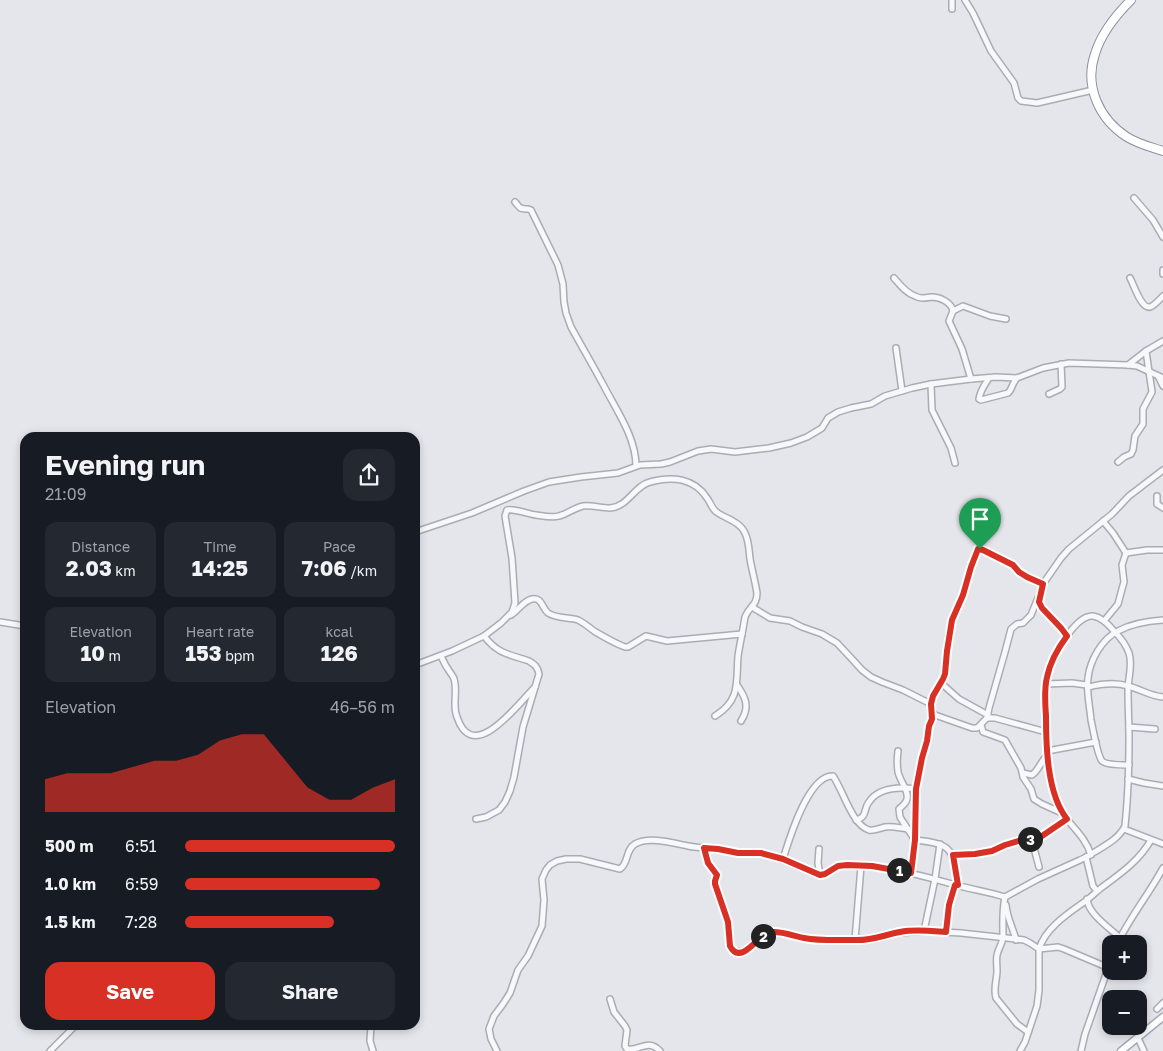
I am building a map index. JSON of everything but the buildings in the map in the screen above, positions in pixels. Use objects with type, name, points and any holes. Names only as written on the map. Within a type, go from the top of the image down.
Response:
[{"type":"highway","points":[[1131,0],[1111,24],[1095,53],[1091,79],[1093,90],[1101,111],[1118,130],[1129,138],[1163,151]]},
{"type":"main road","points":[[1122,1051],[1163,1017]]},
{"type":"street","points":[[952,0],[952,9]]},
{"type":"street","points":[[966,0],[990,51],[1014,83],[1018,98],[1021,101],[1037,103],[1093,90]]},
{"type":"street","points":[[1134,198],[1153,220],[1163,237]]},
{"type":"street","points":[[516,202],[521,209],[530,210],[558,265],[563,284],[566,313],[571,327],[614,404],[627,432],[636,466]]},
{"type":"street","points":[[894,278],[902,288],[914,296],[921,298],[932,297],[945,301],[952,306],[953,311],[949,321],[962,349],[971,379]]},
{"type":"street","points":[[1130,278],[1144,306],[1148,308],[1152,306],[1163,296]]},
{"type":"street","points":[[953,311],[963,306],[990,316],[1006,319]]},
{"type":"street","points":[[1128,365],[1146,351],[1163,342]]},
{"type":"street","points":[[896,348],[902,391]]},
{"type":"street","points":[[1118,462],[1133,450],[1135,436],[1143,424],[1143,409],[1152,392],[1146,351]]},
{"type":"street","points":[[420,530],[472,513],[549,482],[618,474],[640,465],[670,462],[698,451],[711,449],[735,452],[791,443],[807,437],[822,428],[828,418],[838,412],[871,404],[885,396],[931,384],[971,379],[1016,378],[1043,368],[1078,363],[1137,366],[1161,377],[1163,386]]},
{"type":"street","points":[[1049,394],[1062,387],[1061,364]]},
{"type":"street","points":[[989,378],[979,396],[981,400],[1009,392],[1016,378]]},
{"type":"street","points":[[931,384],[932,410],[951,448],[955,463]]},
{"type":"street","points":[[932,713],[938,717],[972,728],[977,728],[981,725],[988,716],[1010,629],[1017,624],[1024,623],[1032,615],[1043,584],[1069,549],[1103,522],[1129,496],[1163,470]]},
{"type":"street","points":[[510,615],[515,603],[512,558],[505,516],[507,510],[512,509],[556,517],[580,507],[618,507],[649,482],[673,479],[687,481],[698,488],[714,510],[738,524],[744,530],[757,592],[757,598],[745,616],[738,663],[737,685],[726,708],[716,716]]},
{"type":"street","points":[[1157,496],[1157,504],[1163,508]]},
{"type":"street","points":[[1103,522],[1126,553]]},
{"type":"street","points":[[911,873],[915,840],[916,789],[932,713],[931,704],[933,696],[945,674],[952,620],[963,595],[978,549],[1011,564],[1022,574],[1043,584]]},
{"type":"street","points":[[1126,553],[1163,550]]},
{"type":"street","points":[[1104,621],[1118,604],[1124,582],[1122,565],[1126,553]]},
{"type":"street","points":[[1040,595],[1039,602],[1042,608],[1067,636]]},
{"type":"street","points":[[420,663],[441,656],[484,636],[515,613],[526,601],[534,598],[540,601],[551,614],[584,622],[596,632],[624,647],[628,647],[646,636],[666,641],[742,634]]},
{"type":"street","points":[[752,607],[770,618],[790,621],[822,634],[844,650],[871,677],[931,704]]},
{"type":"street","points":[[496,1051],[489,1028],[494,1016],[510,993],[518,970],[528,956],[540,932],[544,900],[542,879],[550,865],[557,861],[580,859],[620,869],[624,867],[632,846],[637,843],[650,841],[665,841],[738,853],[761,853],[783,859],[820,875],[842,865],[890,868],[1005,899],[1038,879],[1088,856],[1112,841],[1124,829],[1129,766],[1128,686],[1131,664],[1129,652],[1116,632],[1104,621],[1094,616],[1086,617],[1067,636],[1061,643],[1052,663],[1046,684],[1046,732],[1052,786],[1063,814],[1086,842],[1088,856],[1093,886],[1096,891]]},
{"type":"street","points":[[1129,766],[1106,763],[1102,761],[1099,755],[1092,727],[1088,686],[1089,671],[1095,654],[1116,632],[1139,624],[1163,620]]},
{"type":"street","points":[[0,622],[20,625]]},
{"type":"street","points":[[476,818],[486,817],[498,810],[505,802],[510,791],[523,727],[539,674],[536,666],[529,661],[501,652],[484,636]]},
{"type":"street","points":[[441,656],[454,680],[455,711],[457,717],[464,730],[473,736],[480,736],[495,727],[506,718],[535,686]]},
{"type":"street","points":[[941,683],[959,699],[988,716],[1046,732]]},
{"type":"street","points":[[1046,684],[1072,683],[1088,686],[1128,686],[1154,696],[1163,697]]},
{"type":"street","points":[[737,685],[746,701],[745,715],[741,721]]},
{"type":"street","points":[[981,725],[983,732],[1005,740],[1036,801],[1063,814]]},
{"type":"street","points":[[1129,727],[1156,729]]},
{"type":"street","points":[[1023,773],[1030,775],[1036,772],[1048,753],[1096,742]]},
{"type":"street","points":[[898,751],[898,773],[907,798],[906,802],[899,809],[903,822],[915,840],[940,844],[953,855],[956,885],[949,905],[946,932]]},
{"type":"street","points":[[783,859],[810,794],[828,776],[833,776],[850,811],[856,820],[867,829],[891,827],[908,829]]},
{"type":"street","points":[[1128,779],[1163,786]]},
{"type":"street","points":[[856,820],[863,816],[870,800],[885,791],[904,788],[916,789]]},
{"type":"street","points":[[953,855],[992,851],[1025,839],[1042,836],[1067,819]]},
{"type":"street","points":[[1124,829],[1163,844]]},
{"type":"street","points":[[1032,839],[1039,867]]},
{"type":"street","points":[[1022,1050],[1038,1003],[1039,949],[1043,940],[1070,911],[1129,867],[1151,840]]},
{"type":"street","points":[[924,931],[940,844]]},
{"type":"street","points":[[704,848],[708,863],[717,875],[715,884],[728,922],[730,946],[734,951],[744,952],[752,947],[763,935],[772,932],[814,939],[855,940],[873,939],[904,932],[924,931],[1016,940],[1028,942],[1039,949],[1061,948],[1102,965]]},
{"type":"street","points":[[819,849],[818,863],[820,875]]},
{"type":"street","points":[[855,940],[860,866]]},
{"type":"street","points":[[1123,935],[1163,868]]},
{"type":"street","points":[[1005,899],[1002,920],[1003,938],[996,958],[995,996],[1017,1024],[1028,1032]]},
{"type":"street","points":[[1005,899],[1007,916],[1016,940]]},
{"type":"street","points":[[1087,899],[1088,906],[1113,935]]},
{"type":"street","points":[[1081,1051],[1104,980]]},
{"type":"street","points":[[610,1000],[614,1012],[625,1026],[627,1035],[626,1049],[632,1050],[652,1045],[660,1051]]},
{"type":"street","points":[[1157,1008],[1163,1003]]},
{"type":"street","points":[[50,1051],[71,1030]]},
{"type":"street","points":[[371,1030],[370,1041],[373,1051]]},
{"type":"street","points":[[1138,1038],[1144,1051]]},
{"type":"route","points":[[980,549],[1013,565],[1022,574],[1043,584],[1039,602],[1044,612],[1050,616],[1067,636],[1061,643],[1047,676],[1046,741],[1052,786],[1058,804],[1067,819],[1037,838],[1025,839],[992,851],[953,855],[958,885],[955,885],[949,905],[946,932],[899,932],[873,939],[855,940],[814,939],[772,932],[763,935],[752,947],[744,952],[734,951],[730,946],[728,922],[715,884],[717,875],[708,863],[704,848],[738,853],[761,853],[783,859],[820,875],[842,865],[890,868],[911,873],[915,840],[916,789],[932,719],[931,704],[933,696],[945,674],[952,620],[963,595],[976,552],[980,549]]}]
